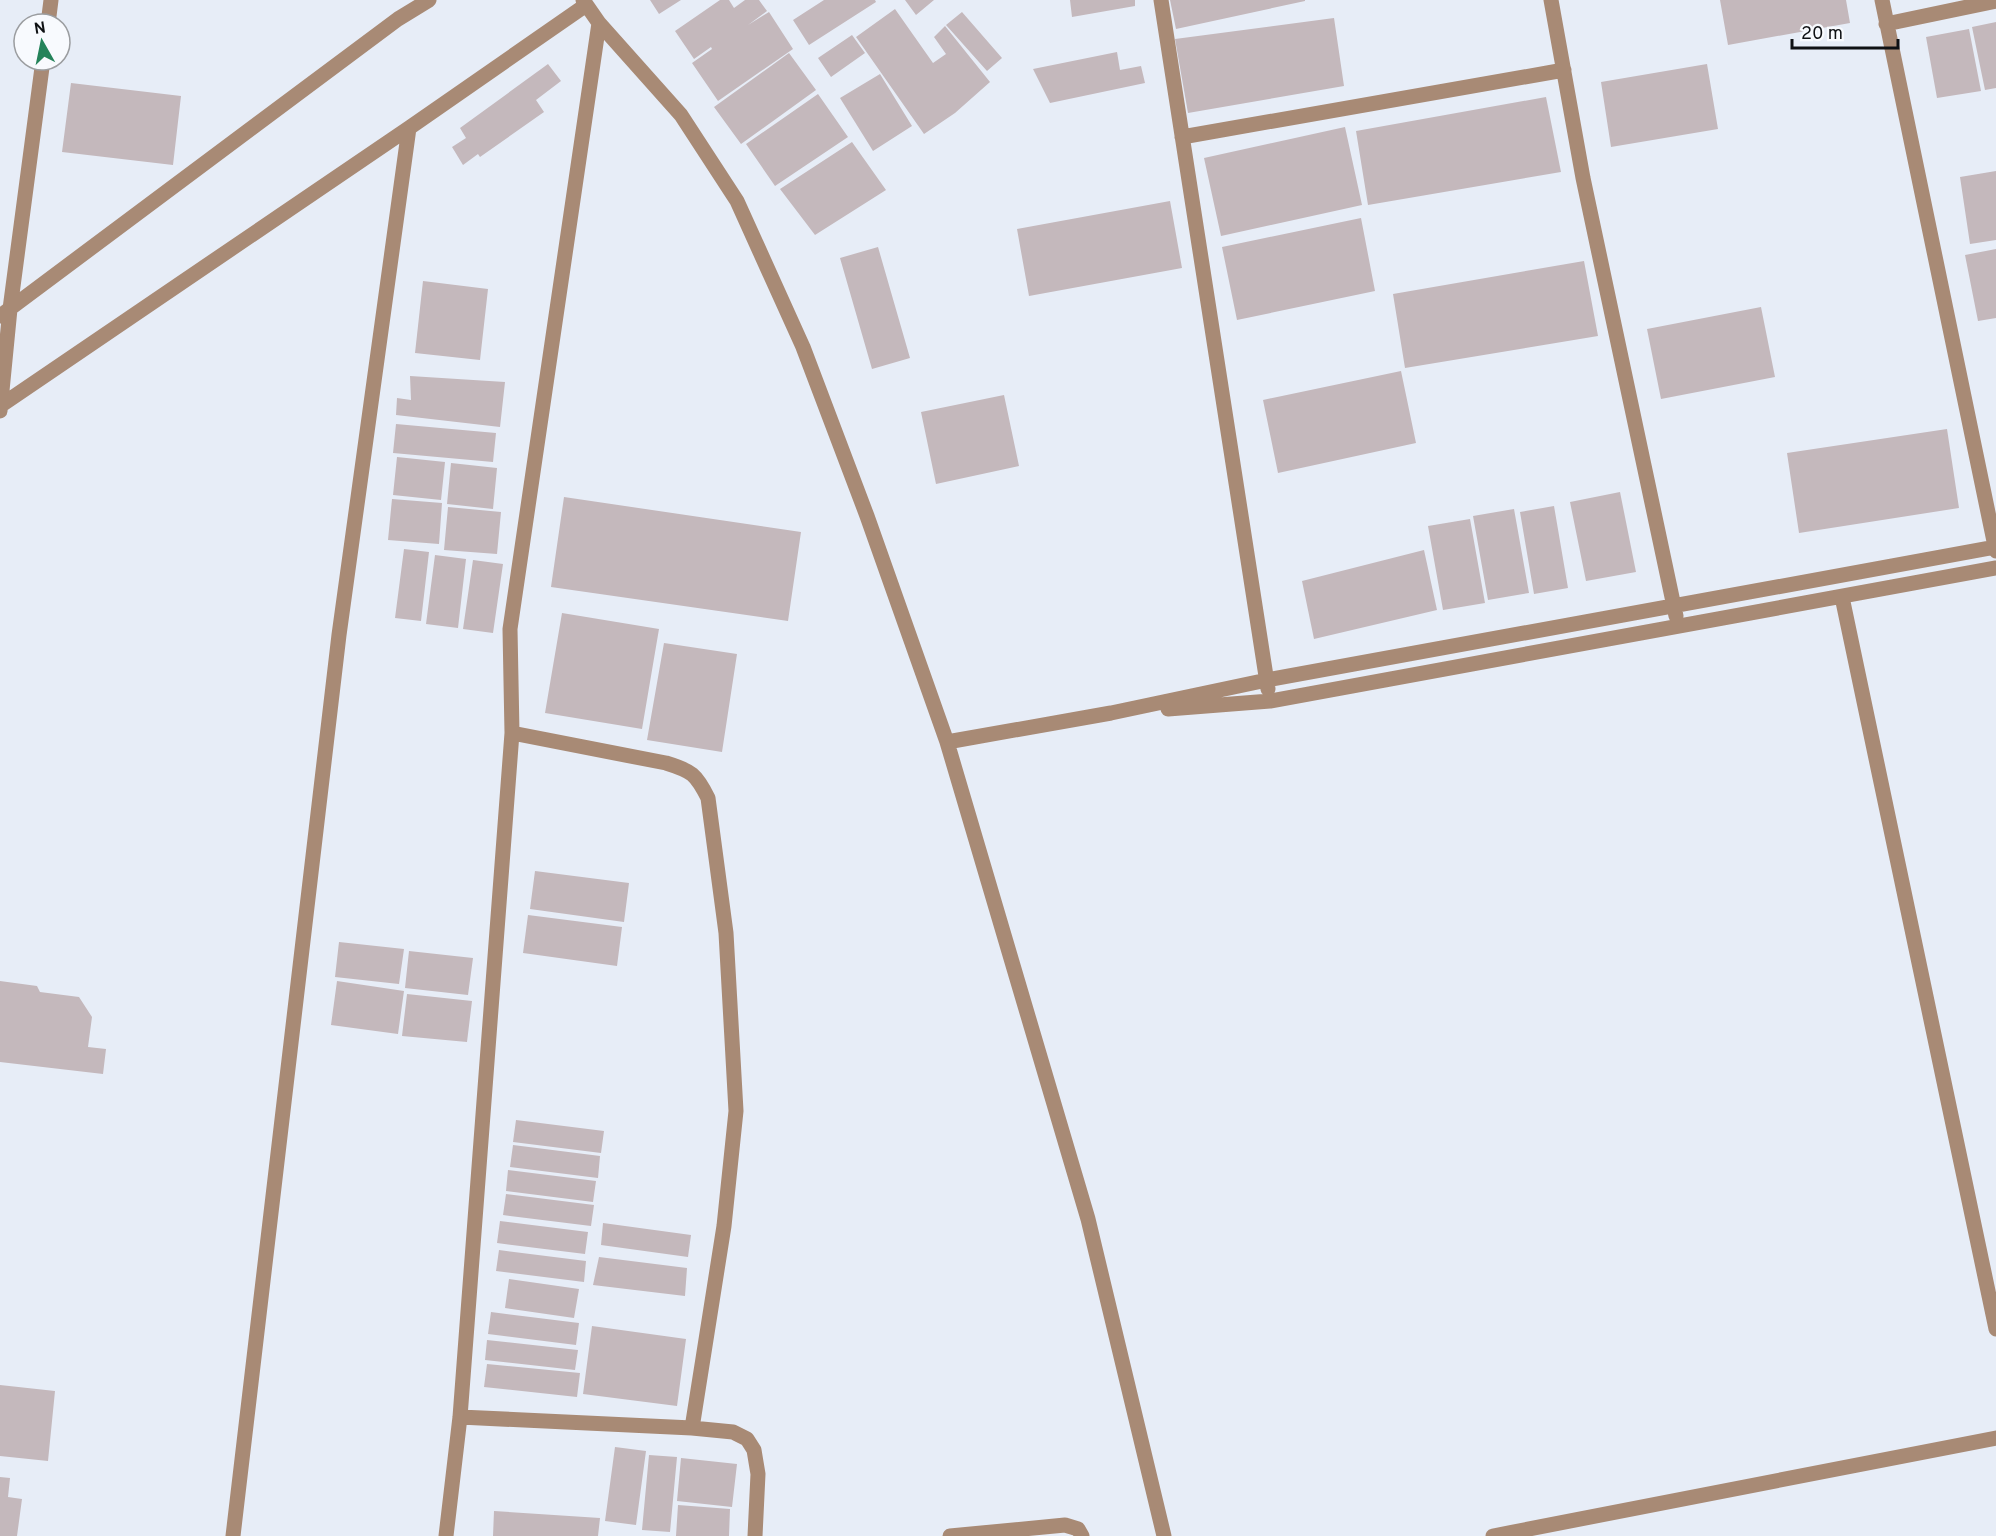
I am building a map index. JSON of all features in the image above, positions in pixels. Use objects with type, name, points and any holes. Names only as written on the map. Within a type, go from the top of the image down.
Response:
[{"type":"street","points":[[5,312],[398,18],[429,0]]},
{"type":"street","points":[[1161,0],[1270,701]]},
{"type":"street","points":[[1551,0],[1586,189],[1679,627]]},
{"type":"street","points":[[947,742],[1111,713],[1267,680],[1996,549],[1882,0]]},
{"type":"street","points":[[1886,24],[1996,1]]},
{"type":"street","points":[[0,408],[409,128],[584,3],[681,115],[736,201],[803,347],[867,516],[947,742],[1088,1219],[1164,1536]]},
{"type":"street","points":[[446,1536],[460,1417],[512,733],[510,629],[599,22]]},
{"type":"street","points":[[1182,137],[1564,70]]},
{"type":"street","points":[[0,408],[5,312],[41,72]]},
{"type":"street","points":[[233,1536],[339,635],[409,128]]},
{"type":"street","points":[[1111,713],[1270,701],[1996,568]]},
{"type":"street","points":[[1842,597],[1996,1329]]},
{"type":"street","points":[[512,733],[666,763],[685,769],[698,778],[708,798],[726,933],[736,1111],[724,1226],[692,1428]]},
{"type":"street","points":[[460,1417],[733,1432],[747,1439],[754,1450],[758,1474],[755,1536]]},
{"type":"street","points":[[1493,1536],[1996,1438]]},
{"type":"street","points":[[950,1536],[1065,1525],[1078,1528],[1082,1536]]},
{"type":"building","points":[[650,0],[681,0],[659,14]]},
{"type":"building","points":[[720,0],[729,0],[734,8],[745,0],[759,0],[767,11],[748,25],[769,12],[793,49],[718,101],[692,63],[712,49],[711,47],[694,59],[675,31]]},
{"type":"building","points":[[824,0],[875,0],[876,2],[809,45],[793,20]]},
{"type":"building","points":[[905,0],[934,0],[916,15]]},
{"type":"building","points":[[1070,0],[1135,0],[1135,6],[1072,17]]},
{"type":"building","points":[[1170,0],[1305,0],[1305,1],[1176,29]]},
{"type":"building","points":[[1720,0],[1846,0],[1850,23],[1728,45]]},
{"type":"building","points":[[895,9],[933,63],[946,54],[934,37],[945,26],[990,82],[955,113],[924,134],[856,37]]},
{"type":"building","points":[[962,12],[1002,58],[987,71],[946,25]]},
{"type":"building","points":[[1334,18],[1344,86],[1188,113],[1175,39]]},
{"type":"building","points":[[1996,22],[1996,88],[1985,90],[1972,27]]},
{"type":"building","points":[[1969,29],[1981,91],[1937,98],[1926,37]]},
{"type":"building","points":[[852,35],[865,53],[831,77],[818,58]]},
{"type":"building","points":[[1117,52],[1120,70],[1141,66],[1145,83],[1050,103],[1033,69]]},
{"type":"building","points":[[789,53],[816,90],[741,144],[714,107]]},
{"type":"building","points":[[548,64],[561,81],[536,100],[544,112],[480,157],[478,154],[463,165],[452,147],[466,138],[460,128]]},
{"type":"building","points":[[1707,64],[1718,129],[1611,147],[1601,82]]},
{"type":"building","points":[[880,74],[912,126],[873,151],[840,98]]},
{"type":"building","points":[[71,83],[181,96],[173,165],[62,152]]},
{"type":"building","points":[[818,94],[848,137],[775,186],[746,144]]},
{"type":"building","points":[[1546,97],[1561,172],[1368,205],[1356,131]]},
{"type":"building","points":[[1345,127],[1362,205],[1221,236],[1204,158]]},
{"type":"building","points":[[852,142],[886,190],[815,235],[780,189]]},
{"type":"building","points":[[1996,171],[1996,240],[1970,244],[1960,177]]},
{"type":"building","points":[[1170,201],[1182,268],[1029,296],[1017,229]]},
{"type":"building","points":[[1361,218],[1375,291],[1237,320],[1222,247]]},
{"type":"building","points":[[878,247],[910,358],[872,369],[840,258]]},
{"type":"building","points":[[1996,249],[1996,318],[1978,321],[1965,255]]},
{"type":"building","points":[[1584,261],[1598,336],[1405,368],[1393,294]]},
{"type":"building","points":[[423,281],[488,289],[480,360],[415,353]]},
{"type":"building","points":[[1761,307],[1775,377],[1661,399],[1647,329]]},
{"type":"building","points":[[1401,371],[1416,443],[1278,473],[1263,400]]},
{"type":"building","points":[[410,376],[505,382],[500,427],[396,415],[397,398],[411,400]]},
{"type":"building","points":[[1004,395],[1019,466],[936,484],[921,412]]},
{"type":"building","points":[[396,424],[496,433],[493,462],[393,453]]},
{"type":"building","points":[[1947,429],[1959,508],[1799,533],[1787,453]]},
{"type":"building","points":[[397,457],[445,462],[441,500],[393,495]]},
{"type":"building","points":[[451,463],[497,468],[493,509],[447,504]]},
{"type":"building","points":[[1620,492],[1636,572],[1586,581],[1570,502]]},
{"type":"building","points":[[564,497],[801,532],[788,621],[551,587]]},
{"type":"building","points":[[392,499],[442,503],[439,544],[388,540]]},
{"type":"building","points":[[1554,506],[1568,588],[1534,594],[1520,512]]},
{"type":"building","points":[[448,507],[501,512],[497,554],[444,550]]},
{"type":"building","points":[[1514,509],[1529,593],[1488,600],[1473,516]]},
{"type":"building","points":[[1470,519],[1485,603],[1443,610],[1428,526]]},
{"type":"building","points":[[404,549],[429,552],[421,621],[395,618]]},
{"type":"building","points":[[1424,550],[1437,610],[1314,639],[1302,581]]},
{"type":"building","points":[[435,555],[466,559],[458,628],[426,624]]},
{"type":"building","points":[[473,560],[503,564],[493,633],[463,629]]},
{"type":"building","points":[[562,613],[659,629],[642,729],[545,713]]},
{"type":"building","points":[[664,643],[737,654],[722,752],[647,740]]},
{"type":"building","points":[[535,871],[629,883],[624,922],[530,909]]},
{"type":"building","points":[[528,915],[622,927],[617,966],[523,953]]},
{"type":"building","points":[[339,942],[404,949],[399,984],[335,977]]},
{"type":"building","points":[[409,951],[473,958],[468,995],[405,988]]},
{"type":"building","points":[[0,981],[37,986],[40,992],[79,997],[92,1017],[88,1047],[106,1049],[103,1074],[0,1062]]},
{"type":"building","points":[[337,981],[404,991],[398,1034],[331,1025]]},
{"type":"building","points":[[407,994],[472,1001],[467,1042],[402,1036]]},
{"type":"building","points":[[516,1120],[604,1131],[601,1153],[513,1142]]},
{"type":"building","points":[[513,1145],[600,1156],[598,1178],[510,1167]]},
{"type":"building","points":[[508,1170],[596,1181],[593,1202],[506,1191]]},
{"type":"building","points":[[506,1194],[594,1205],[591,1226],[503,1215]]},
{"type":"building","points":[[500,1221],[588,1232],[585,1254],[497,1243]]},
{"type":"building","points":[[603,1223],[691,1235],[688,1257],[601,1245]]},
{"type":"building","points":[[499,1250],[586,1261],[584,1282],[496,1271]]},
{"type":"building","points":[[599,1257],[687,1268],[685,1296],[593,1285]]},
{"type":"building","points":[[509,1279],[579,1289],[574,1318],[505,1308]]},
{"type":"building","points":[[491,1312],[579,1323],[576,1345],[488,1334]]},
{"type":"building","points":[[592,1326],[686,1339],[677,1406],[583,1394]]},
{"type":"building","points":[[487,1340],[578,1350],[575,1370],[485,1360]]},
{"type":"building","points":[[487,1364],[580,1373],[577,1397],[484,1387]]},
{"type":"building","points":[[0,1385],[55,1391],[48,1461],[0,1456]]},
{"type":"building","points":[[615,1447],[646,1451],[636,1525],[605,1521]]},
{"type":"building","points":[[649,1455],[677,1457],[670,1532],[642,1530]]},
{"type":"building","points":[[681,1458],[737,1464],[732,1507],[677,1501]]},
{"type":"building","points":[[0,1477],[10,1478],[8,1497],[22,1499],[17,1536],[0,1536]]},
{"type":"building","points":[[678,1505],[730,1509],[729,1536],[676,1536]]},
{"type":"building","points":[[494,1511],[600,1518],[598,1536],[493,1536]]}]
